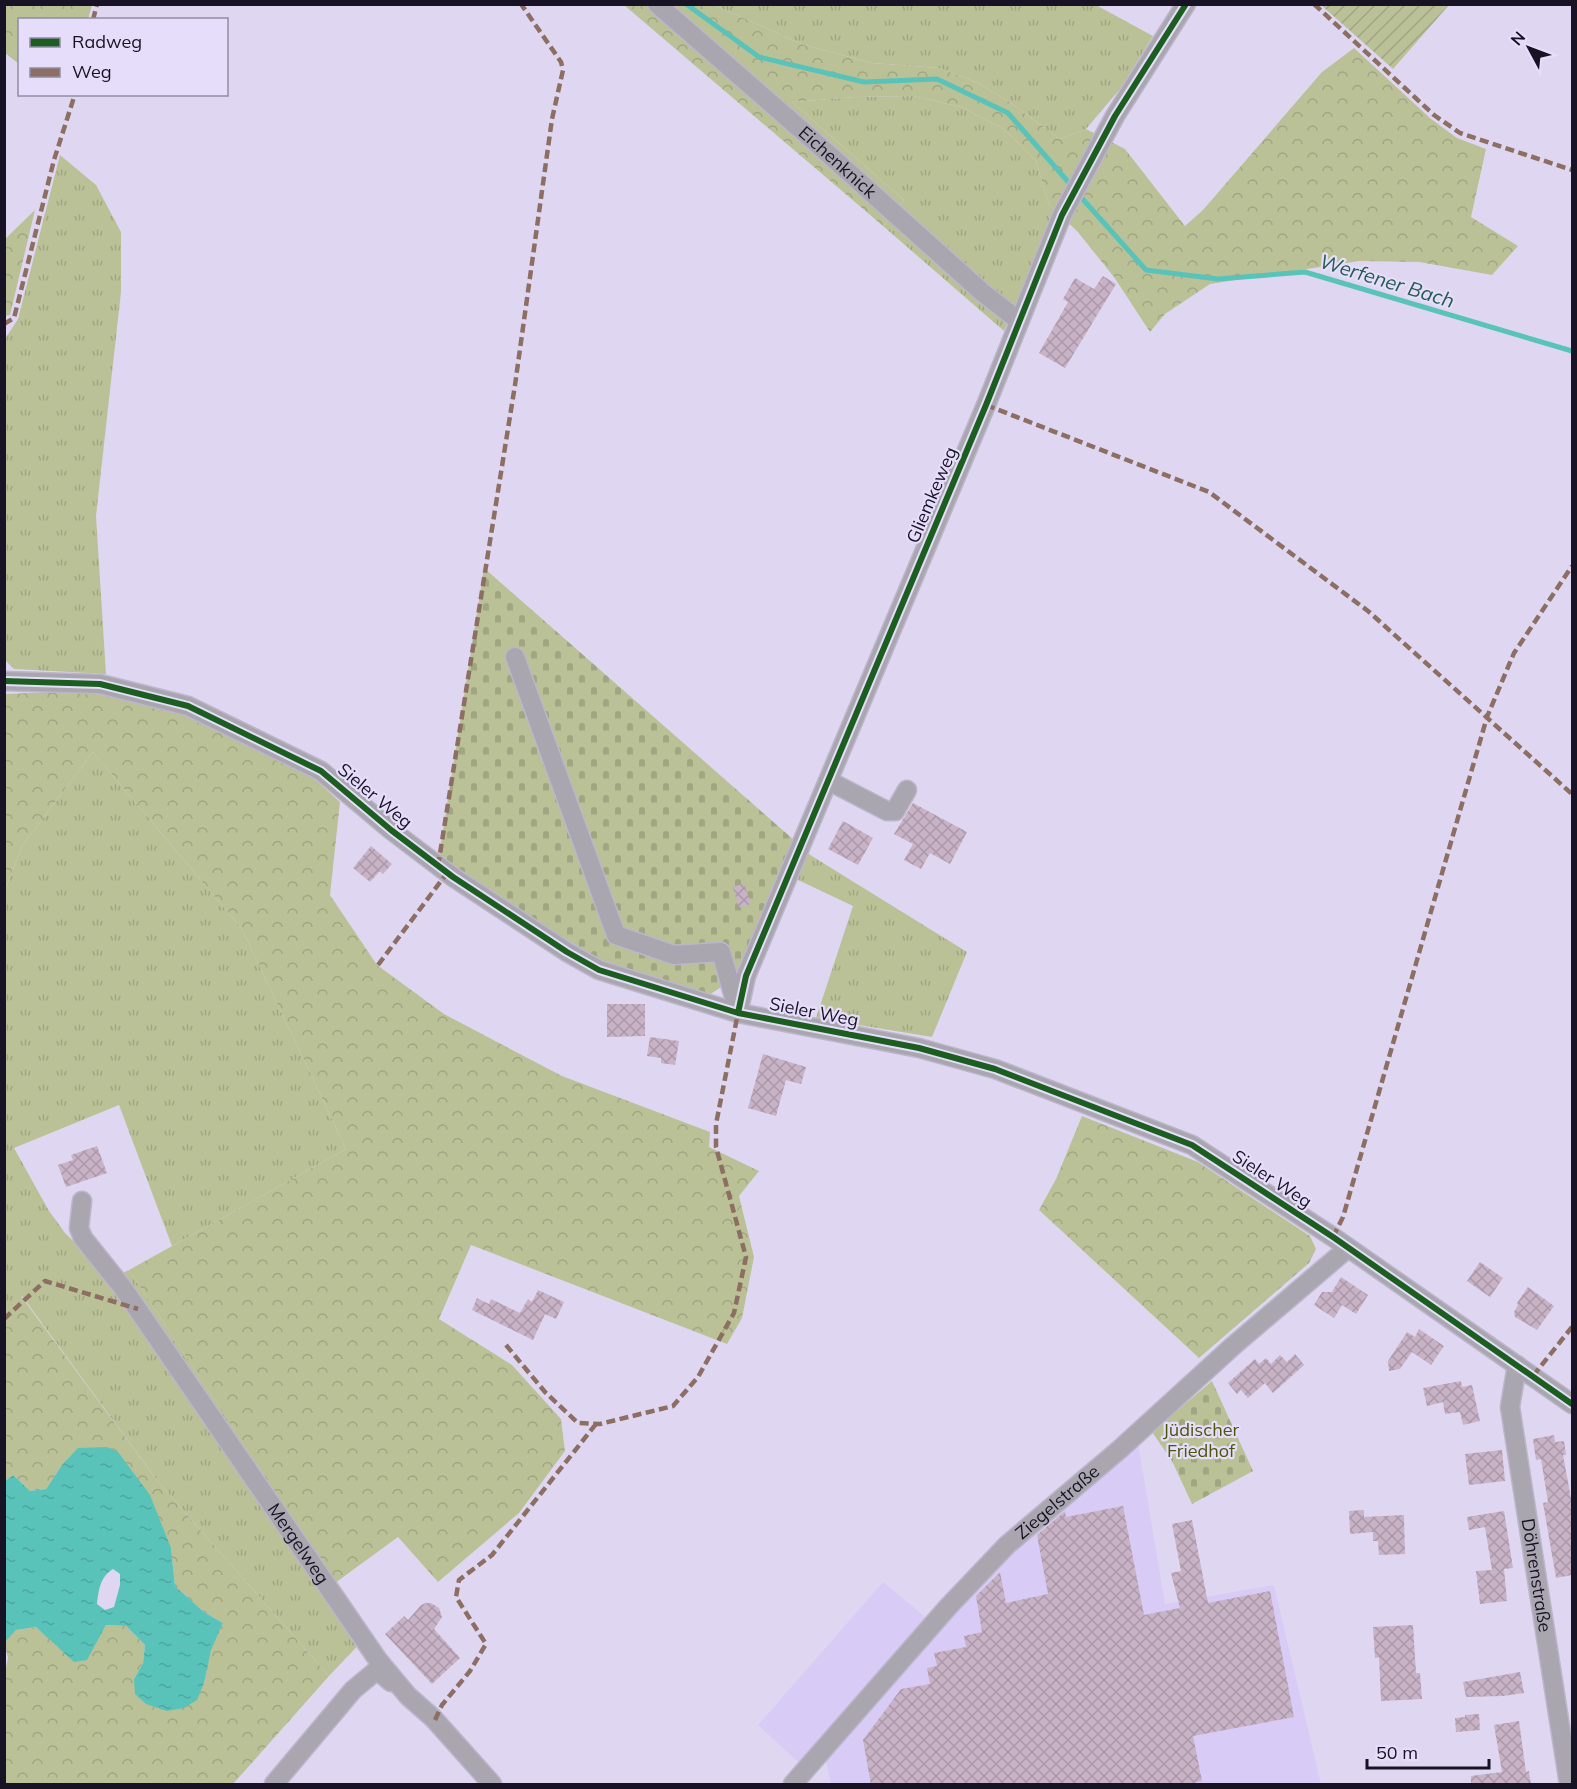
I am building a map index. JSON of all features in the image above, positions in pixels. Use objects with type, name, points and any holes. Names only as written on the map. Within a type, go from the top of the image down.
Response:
[{"type":"street","name":"Eichenknick","points":[[657,4],[982,292],[1019,321]]},
{"type":"street","name":"Gliemkeweg","points":[[738,1013],[746,976],[986,405],[1062,215],[1115,116],[1186,4]]},
{"type":"street","points":[[515,657],[616,935],[674,955],[721,952],[738,1013]]},
{"type":"street","name":"Sieler Weg","points":[[4,681],[100,684],[188,706],[321,771],[392,831],[453,877],[598,970],[738,1013],[919,1048],[995,1068],[1192,1145],[1348,1248],[1572,1404]]},
{"type":"street","points":[[829,781],[887,811],[895,811],[907,790]]},
{"type":"street","name":"Mergelweg","points":[[82,1201],[79,1228],[83,1238],[123,1287],[378,1660],[408,1696],[433,1718],[492,1785]]},
{"type":"street","name":"Ziegelstraße","points":[[793,1785],[948,1607],[1007,1545],[1119,1450],[1233,1346],[1348,1248]]},
{"type":"street","name":"Döhrenstraße","points":[[1517,1365],[1510,1407],[1565,1701],[1569,1785]]},
{"type":"street","points":[[274,1785],[353,1690],[377,1670],[408,1696]]},
{"type":"shaded area","points":[[1138,1443],[1165,1604],[1274,1585],[1321,1784],[831,1784],[825,1758],[800,1764],[758,1725],[883,1582],[923,1615],[934,1631],[1006,1550]]},
{"type":"green space","points":[[5,4],[92,5],[88,18],[18,18],[18,63],[5,53]]},
{"type":"green space","points":[[624,5],[714,5],[804,45],[872,63],[939,68],[978,83],[1011,103],[1060,139],[1086,129],[1125,149],[1185,226],[1203,210],[1322,72],[1354,48],[1431,119],[1457,138],[1486,149],[1471,217],[1518,246],[1492,275],[1419,262],[1359,261],[1210,284],[1165,314],[1150,332],[1114,277],[1077,231],[1049,205],[1036,161],[1004,129],[961,107],[913,96],[855,97],[792,102],[904,200],[883,226]]},
{"type":"green space","points":[[714,5],[1096,5],[1153,36],[1120,89],[1086,129],[1060,139],[1011,103],[978,83],[939,68],[872,63],[804,45]]},
{"type":"green space","points":[[1321,5],[1449,5],[1393,69]]},
{"type":"green space","points":[[913,96],[961,107],[1004,129],[1036,161],[1049,205],[1056,211],[1004,331],[883,226],[904,200],[792,102],[855,97]]},
{"type":"green space","points":[[60,155],[96,185],[121,232],[121,292],[96,516],[106,674],[14,669],[5,660],[5,339],[18,319]]},
{"type":"green space","points":[[35,210],[10,315],[5,316],[5,239]]},
{"type":"green space","points":[[484,568],[794,840],[741,974],[709,995],[601,960],[439,856]]},
{"type":"green space","points":[[99,690],[186,712],[316,780],[340,802],[330,895],[377,965],[444,1014],[562,1076],[710,1132],[709,1147],[759,1171],[739,1196],[754,1257],[742,1318],[727,1344],[471,1245],[439,1319],[512,1365],[561,1419],[565,1451],[519,1513],[438,1582],[398,1537],[335,1583],[129,1270],[346,1149],[242,929],[93,752],[22,846],[5,890],[5,694]]},
{"type":"green space","points":[[93,752],[242,929],[346,1149],[172,1246],[119,1105],[14,1148],[49,1211],[65,1233],[111,1278],[129,1270],[369,1634],[329,1676],[159,1483],[22,1296],[5,1312],[5,890],[22,846]]},
{"type":"green space","points":[[807,853],[967,952],[932,1037],[816,1018],[853,906],[796,879]]},
{"type":"green space","points":[[1082,1116],[1198,1162],[1310,1236],[1316,1249],[1309,1263],[1199,1358],[1039,1210],[1056,1179]]},
{"type":"green space","points":[[21,1296],[159,1483],[329,1676],[233,1784],[5,1784],[4,1677],[8,1658],[4,1642],[16,1630],[36,1627],[98,1637],[106,1625],[126,1626],[145,1645],[143,1663],[134,1679],[204,1683],[210,1650],[223,1623],[204,1612],[175,1586],[171,1548],[62,1465],[46,1489],[30,1491],[13,1475],[5,1481],[5,1312]]},
{"type":"green space","name":"Jüdischer Friedhof","points":[[1212,1381],[1253,1471],[1192,1504],[1172,1461],[1152,1432]]},
{"type":"water","points":[[107,1447],[118,1452],[150,1495],[171,1548],[175,1586],[204,1612],[223,1623],[211,1650],[204,1683],[197,1700],[184,1708],[167,1711],[146,1704],[135,1694],[134,1679],[143,1663],[145,1645],[126,1626],[106,1625],[87,1660],[74,1662],[36,1627],[16,1630],[5,1642],[5,1481],[13,1475],[30,1491],[46,1489],[62,1465],[78,1448]],"holes":[[[113,1569],[120,1574],[120,1585],[114,1607],[105,1610],[97,1604],[101,1584],[105,1576]]]},
{"type":"building","points":[[1103,276],[1116,284],[1065,368],[1039,353],[1068,302],[1063,299],[1075,278],[1094,289]]},
{"type":"building","points":[[913,803],[967,832],[950,864],[930,853],[921,869],[904,860],[913,844],[894,834]]},
{"type":"building","points":[[843,821],[873,838],[858,865],[828,849]]},
{"type":"building","points":[[371,846],[392,864],[383,874],[380,871],[370,882],[353,868]]},
{"type":"building","points":[[744,883],[751,904],[739,908],[733,887]]},
{"type":"building","points":[[607,1004],[645,1004],[645,1036],[607,1037]]},
{"type":"building","points":[[650,1037],[679,1041],[675,1065],[661,1063],[661,1058],[647,1056]]},
{"type":"building","points":[[763,1054],[806,1067],[801,1084],[786,1080],[776,1116],[748,1108]]},
{"type":"building","points":[[97,1146],[107,1173],[66,1187],[58,1165],[73,1160],[71,1155]]},
{"type":"building","points":[[1480,1262],[1503,1278],[1490,1297],[1467,1281]]},
{"type":"building","points":[[1341,1277],[1368,1295],[1356,1314],[1342,1305],[1334,1318],[1314,1305],[1322,1292],[1332,1292]]},
{"type":"building","points":[[1528,1287],[1554,1306],[1537,1330],[1515,1317],[1517,1303]]},
{"type":"building","points":[[538,1290],[564,1302],[556,1319],[545,1314],[533,1340],[472,1310],[477,1298],[489,1304],[491,1299],[520,1313],[528,1299],[532,1302]]},
{"type":"building","points":[[1419,1329],[1444,1346],[1431,1365],[1412,1352],[1400,1369],[1389,1371],[1388,1361],[1407,1332],[1415,1337]]},
{"type":"building","points":[[1295,1354],[1304,1365],[1273,1393],[1265,1383],[1248,1398],[1241,1390],[1237,1394],[1228,1383],[1255,1359],[1259,1364],[1266,1358],[1271,1364],[1280,1355],[1287,1362]]},
{"type":"building","points":[[1461,1381],[1462,1387],[1472,1385],[1480,1421],[1463,1425],[1460,1412],[1445,1414],[1443,1402],[1427,1406],[1423,1388]]},
{"type":"building","points":[[1554,1435],[1555,1442],[1564,1441],[1566,1455],[1563,1455],[1572,1504],[1572,1575],[1556,1578],[1543,1503],[1548,1502],[1541,1459],[1536,1460],[1533,1439]]},
{"type":"building","points":[[1502,1450],[1505,1481],[1469,1485],[1465,1454]]},
{"type":"building","points":[[1123,1506],[1144,1615],[1180,1608],[1171,1573],[1181,1571],[1172,1524],[1192,1520],[1208,1603],[1270,1591],[1294,1717],[1193,1736],[1202,1781],[1185,1785],[871,1785],[863,1740],[901,1689],[930,1684],[927,1668],[937,1666],[934,1653],[966,1647],[964,1636],[982,1632],[976,1596],[1000,1572],[1006,1603],[1048,1594],[1037,1535],[1065,1511],[1066,1517]]},
{"type":"building","points":[[1364,1510],[1364,1517],[1404,1515],[1405,1554],[1379,1555],[1378,1541],[1373,1541],[1373,1532],[1350,1534],[1349,1511]]},
{"type":"building","points":[[1504,1511],[1513,1568],[1504,1569],[1507,1601],[1480,1604],[1476,1571],[1492,1570],[1485,1527],[1469,1530],[1467,1517]]},
{"type":"building","points":[[426,1603],[439,1608],[442,1617],[434,1629],[460,1658],[432,1684],[385,1634],[404,1616],[408,1620],[421,1605]]},
{"type":"building","points":[[1413,1625],[1416,1673],[1420,1673],[1422,1699],[1381,1701],[1379,1657],[1375,1658],[1373,1627]]},
{"type":"building","points":[[1520,1672],[1524,1693],[1466,1697],[1463,1682]]},
{"type":"building","points":[[1479,1714],[1480,1730],[1456,1732],[1455,1718]]},
{"type":"building","points":[[1519,1721],[1526,1772],[1529,1771],[1531,1785],[1471,1785],[1471,1776],[1502,1772],[1494,1725]]},
{"type":"waterway","name":"Werfener Bach","points":[[686,4],[759,57],[864,82],[937,79],[1008,113],[1070,184]]},
{"type":"waterway","name":"Werfener Bach","points":[[1079,195],[1146,270],[1218,279],[1305,272],[1572,351]]},
{"type":"marked path","points":[[94,18],[97,4]]},
{"type":"marked path","points":[[438,866],[515,385],[552,119],[563,70],[561,62],[521,4]]},
{"type":"marked path","points":[[1314,4],[1434,115],[1460,133],[1572,170]]},
{"type":"marked path","points":[[4,324],[14,318],[54,160],[74,96]]},
{"type":"marked path","points":[[986,405],[1209,492],[1368,611],[1572,794]]},
{"type":"marked path","points":[[1333,1237],[1343,1217],[1487,717],[1514,653],[1572,566]]},
{"type":"marked path","points":[[378,965],[447,873]]},
{"type":"marked path","points":[[506,1345],[545,1392],[578,1423],[600,1424],[673,1406],[698,1377],[734,1313],[746,1257],[716,1147],[716,1124],[738,1013]]},
{"type":"marked path","points":[[4,1319],[45,1281],[138,1309]]},
{"type":"marked path","points":[[1533,1376],[1572,1327]]},
{"type":"marked path","points":[[435,1720],[442,1705],[470,1671],[486,1644],[456,1597],[459,1580],[492,1555],[596,1424]]},
{"type":"cycle path","points":[[738,1013],[746,976],[986,405],[1062,215],[1115,116],[1186,4]]},
{"type":"cycle path","points":[[4,681],[100,684],[188,706],[321,771],[391,830],[453,877],[567,952],[599,970],[738,1013],[919,1048],[995,1069],[1192,1145],[1333,1237],[1572,1404]]}]
